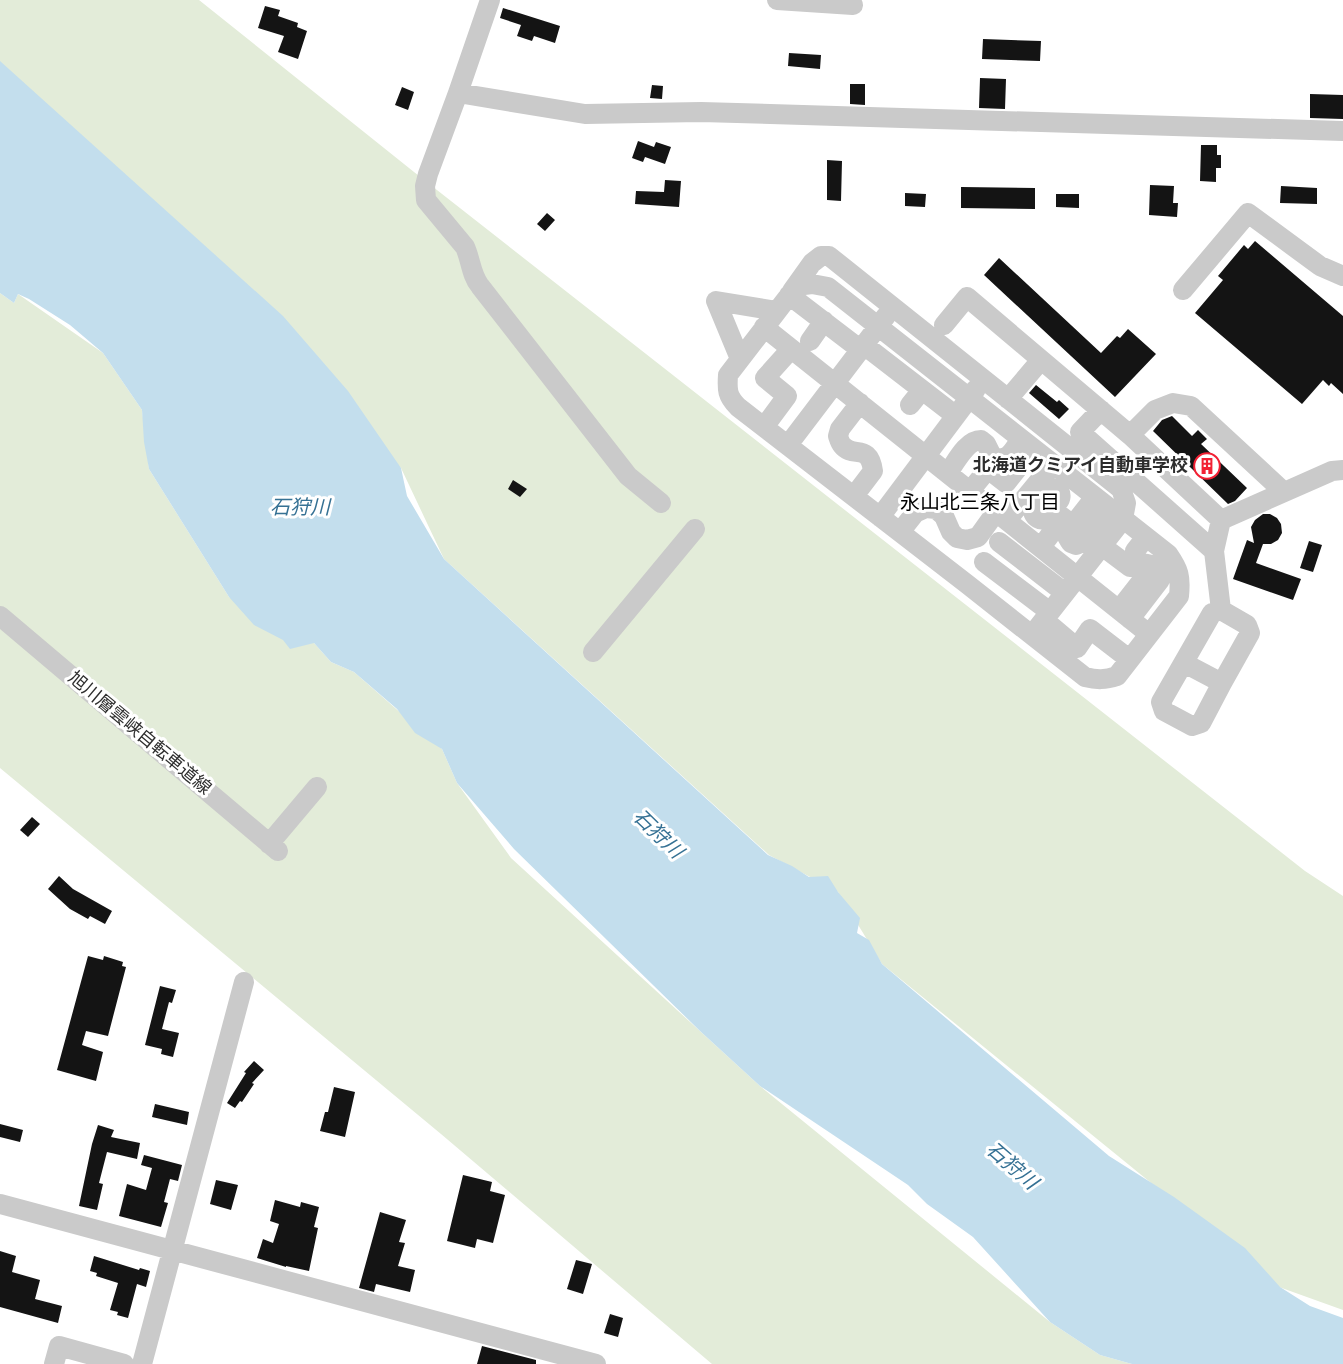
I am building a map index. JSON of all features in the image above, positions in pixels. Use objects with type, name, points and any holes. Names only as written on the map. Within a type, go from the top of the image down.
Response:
[{"type":"street","points":[[490,0],[428,174],[425,186],[426,200],[465,247],[475,280],[628,476],[661,503]]},
{"type":"street","points":[[777,0],[853,6]]},
{"type":"street","points":[[458,93],[585,114],[701,112],[1343,131]]},
{"type":"street","points":[[1183,290],[1248,213],[1320,266],[1343,276]]},
{"type":"street","points":[[1042,623],[1102,546],[1113,507],[1121,489],[829,256],[820,256],[812,263],[728,375],[727,388],[731,400],[967,584],[1042,623],[1077,648],[1090,629],[1129,659]]},
{"type":"street","points":[[790,294],[804,285],[828,287],[1053,464]]},
{"type":"street","points":[[790,294],[862,348],[885,372],[916,397],[956,416]]},
{"type":"street","points":[[944,325],[967,297],[1130,435],[1221,520]]},
{"type":"street","points":[[788,445],[892,307]]},
{"type":"street","points":[[744,353],[734,316],[770,319]]},
{"type":"street","points":[[770,319],[791,349],[1149,634]]},
{"type":"street","points":[[810,341],[824,321]]},
{"type":"street","points":[[764,427],[787,396],[765,378],[791,349]]},
{"type":"street","points":[[1008,399],[1041,360]]},
{"type":"street","points":[[880,517],[983,379]]},
{"type":"street","points":[[854,496],[873,471],[872,462],[867,455],[850,451],[842,446],[838,436],[840,429],[860,403]]},
{"type":"street","points":[[1130,435],[1155,410],[1173,403],[1191,406],[1284,492]]},
{"type":"street","points":[[1101,410],[1080,432],[1214,551]]},
{"type":"street","points":[[948,473],[975,440],[981,440],[986,444],[993,458],[1001,460],[1027,444]]},
{"type":"street","points":[[970,491],[988,469],[1006,483],[1027,444]]},
{"type":"street","points":[[900,532],[915,513],[926,508],[936,509],[944,516],[951,532],[957,538],[968,540],[1019,530],[1051,498],[1053,464]]},
{"type":"street","points":[[1019,530],[1053,464]]},
{"type":"street","points":[[1221,520],[1332,471],[1343,470]]},
{"type":"street","points":[[967,584],[999,543],[1019,530],[1057,513],[1072,525],[1146,491]]},
{"type":"street","points":[[984,562],[1042,623],[1085,677],[1106,680],[1117,676],[1179,596],[1181,582],[1178,568],[1168,554],[1113,507],[1051,498]]},
{"type":"street","points":[[1221,520],[1214,551],[1221,610]]},
{"type":"street","points":[[593,652],[695,529]]},
{"type":"street","points":[[1124,614],[1160,580],[1159,570],[1155,566],[1140,563],[1136,558],[1135,551],[1146,537]]},
{"type":"street","points":[[999,543],[1065,593]]},
{"type":"street","points":[[1102,546],[1128,574],[1124,614]]},
{"type":"street","points":[[1221,610],[1247,625],[1250,633],[1201,723],[1192,726],[1164,711],[1161,702],[1212,613],[1221,610]]},
{"type":"street","name":"旭川層雲峡自転車道線","points":[[0,616],[273,847],[317,787]]},
{"type":"street","points":[[1184,663],[1222,683]]},
{"type":"street","points":[[142,1364],[244,982]]},
{"type":"street","points":[[0,1204],[596,1364]]},
{"type":"street","points":[[54,1364],[59,1346],[124,1364]]},
{"type":"green space","points":[[0,0],[199,0],[414,172],[1305,871],[1343,896],[1343,1310],[1279,1287],[882,964],[838,892],[769,855],[444,559],[401,468],[0,81]]},
{"type":"green space","points":[[0,293],[14,303],[18,294],[103,353],[142,410],[149,469],[229,597],[314,643],[331,662],[354,672],[442,749],[457,783],[511,858],[760,1086],[1050,1322],[1100,1355],[1132,1364],[712,1364],[441,1134],[0,768]]},
{"type":"water","name":"石狩川","points":[[0,61],[283,316],[348,391],[401,468],[407,496],[444,559],[768,855],[809,877],[828,876],[860,918],[857,933],[869,940],[882,964],[1109,1156],[1174,1197],[1245,1248],[1280,1287],[1310,1306],[1343,1318],[1343,1364],[1132,1364],[1100,1355],[1050,1322],[973,1237],[927,1204],[908,1185],[760,1086],[700,1031],[514,849],[457,783],[442,749],[415,733],[397,709],[354,672],[331,662],[314,643],[290,649],[283,640],[254,625],[229,597],[149,469],[142,410],[103,353],[70,325],[29,299],[18,294],[14,303],[0,293]]},
{"type":"building","points":[[265,6],[280,10],[278,16],[298,23],[297,27],[307,31],[298,59],[278,52],[284,36],[258,28]]},
{"type":"building","points":[[503,8],[560,26],[555,43],[534,36],[532,41],[517,36],[521,25],[500,18]]},
{"type":"building","points":[[983,39],[1041,41],[1040,61],[982,59]]},
{"type":"building","points":[[789,53],[821,55],[820,69],[788,66]]},
{"type":"building","points":[[980,78],[1006,79],[1005,109],[979,108]]},
{"type":"building","points":[[850,84],[865,84],[865,105],[850,104]]},
{"type":"building","points":[[652,85],[663,86],[662,99],[650,98]]},
{"type":"building","points":[[402,87],[414,92],[408,110],[395,105]]},
{"type":"building","points":[[1310,94],[1343,95],[1343,119],[1310,118]]},
{"type":"building","points":[[638,141],[654,147],[656,142],[671,147],[665,164],[645,157],[643,162],[632,158]]},
{"type":"building","points":[[1201,145],[1217,145],[1217,155],[1221,155],[1221,168],[1216,168],[1216,182],[1200,181]]},
{"type":"building","points":[[827,160],[842,161],[841,201],[827,200]]},
{"type":"building","points":[[665,180],[681,181],[679,207],[635,204],[636,191],[664,192]]},
{"type":"building","points":[[1150,185],[1174,186],[1173,203],[1178,203],[1177,217],[1149,215]]},
{"type":"building","points":[[1281,186],[1317,188],[1317,204],[1280,203]]},
{"type":"building","points":[[961,187],[1035,188],[1035,209],[961,208]]},
{"type":"building","points":[[905,193],[926,194],[925,207],[905,206]]},
{"type":"building","points":[[1056,194],[1079,194],[1079,208],[1056,207]]},
{"type":"building","points":[[547,213],[555,220],[545,231],[537,224]]},
{"type":"building","points":[[1255,241],[1343,316],[1343,394],[1331,383],[1329,386],[1323,380],[1302,404],[1195,313],[1223,280],[1218,276],[1244,245],[1248,249]]},
{"type":"building","points":[[999,258],[1101,353],[1117,336],[1120,338],[1128,329],[1156,354],[1115,397],[984,275]]},
{"type":"building","points":[[1036,385],[1069,409],[1059,419],[1029,393]]},
{"type":"building","name":"北海道クミアイ自動車学校","points":[[1172,416],[1192,436],[1198,430],[1207,439],[1201,444],[1247,488],[1235,501],[1228,504],[1153,431],[1162,420]]},
{"type":"building","points":[[513,480],[527,489],[520,497],[508,489]]},
{"type":"building","points":[[1263,514],[1270,514],[1277,518],[1281,524],[1282,533],[1278,540],[1271,544],[1263,544],[1256,563],[1301,579],[1293,600],[1233,579],[1247,540],[1254,543],[1251,527],[1255,520]]},
{"type":"building","points":[[1309,541],[1322,545],[1313,572],[1300,568]]},
{"type":"building","points":[[32,817],[40,824],[28,837],[20,830]]},
{"type":"building","points":[[59,876],[73,889],[112,911],[105,924],[90,916],[88,919],[70,909],[48,889]]},
{"type":"building","points":[[88,956],[103,960],[104,956],[123,962],[122,966],[126,967],[108,1036],[86,1031],[82,1045],[103,1052],[96,1081],[57,1070]]},
{"type":"building","points":[[160,986],[176,990],[172,1003],[169,1002],[162,1029],[179,1033],[173,1057],[161,1054],[162,1049],[145,1045]]},
{"type":"building","points":[[254,1061],[264,1070],[252,1083],[254,1084],[242,1102],[240,1101],[235,1108],[227,1103],[246,1073],[244,1072]]},
{"type":"building","points":[[334,1087],[355,1092],[345,1137],[320,1131],[325,1112],[328,1112]]},
{"type":"building","points":[[155,1104],[189,1112],[187,1125],[152,1117]]},
{"type":"building","points":[[0,1124],[23,1130],[20,1142],[0,1137]]},
{"type":"building","points":[[98,1125],[114,1130],[111,1137],[140,1143],[137,1159],[107,1152],[99,1183],[103,1184],[97,1210],[79,1206]]},
{"type":"building","points":[[144,1155],[182,1165],[178,1181],[170,1179],[164,1202],[168,1203],[161,1227],[119,1216],[127,1184],[146,1190],[152,1168],[141,1165]]},
{"type":"building","points":[[463,1175],[492,1182],[490,1191],[505,1195],[493,1243],[477,1239],[475,1248],[447,1241]]},
{"type":"building","points":[[216,1180],[238,1185],[231,1210],[210,1204]]},
{"type":"building","points":[[275,1200],[300,1207],[301,1202],[319,1207],[314,1227],[318,1228],[309,1271],[257,1258],[263,1239],[273,1243],[279,1224],[270,1221]]},
{"type":"building","points":[[380,1212],[406,1220],[399,1242],[405,1243],[398,1266],[415,1270],[410,1292],[376,1284],[374,1292],[359,1288]]},
{"type":"building","points":[[0,1251],[16,1256],[12,1272],[40,1280],[35,1299],[62,1306],[58,1323],[0,1307]]},
{"type":"building","points":[[94,1256],[139,1270],[140,1268],[150,1271],[146,1287],[137,1284],[128,1318],[110,1310],[118,1283],[96,1276],[97,1273],[90,1271]]},
{"type":"building","points":[[576,1260],[592,1264],[583,1294],[567,1289]]},
{"type":"building","points":[[610,1314],[623,1318],[618,1337],[604,1333]]},
{"type":"building","points":[[482,1346],[536,1360],[536,1364],[477,1364]]},
{"type":"place","name":"北海道クミアイ自動車学校","points":[[1207,466]]},
{"type":"district","name":"永山北三条八丁目","points":[[980,504]]}]
